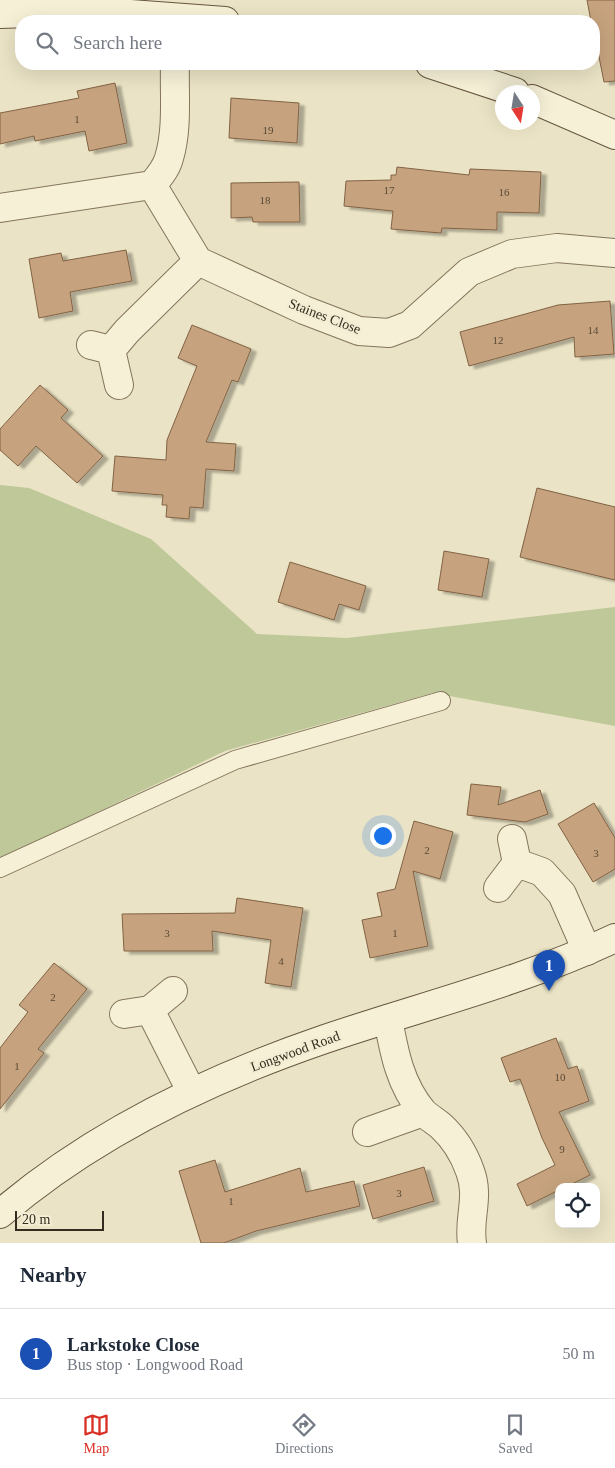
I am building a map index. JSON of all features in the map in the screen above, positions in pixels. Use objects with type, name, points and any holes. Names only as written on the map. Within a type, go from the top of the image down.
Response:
[{"type":"street","points":[[0,14],[90,6],[150,15]]},
{"type":"street","points":[[0,208],[152,185],[163,172],[169,159],[173,140],[175,70]]},
{"type":"street","points":[[448,70],[495,85]]},
{"type":"street","points":[[540,102],[558,108],[615,135]]},
{"type":"street","points":[[119,385],[101,348],[127,331],[198,261],[152,185]]},
{"type":"street","name":"Staines Close","points":[[198,261],[304,310],[359,331],[388,332],[410,325],[469,272],[512,254],[557,248],[615,253]]},
{"type":"street","points":[[498,888],[515,851],[542,872],[562,894],[587,952]]},
{"type":"street","name":"Longwood Road","points":[[0,1214],[23,1194],[82,1152],[191,1091],[281,1055],[388,1019],[447,1002],[587,952],[615,938]]},
{"type":"street","points":[[173,991],[137,1012],[191,1091]]},
{"type":"street","points":[[388,1019],[394,1051],[405,1086],[423,1112],[443,1128],[460,1148],[471,1172],[476,1202],[470,1232],[472,1243]]},
{"type":"street","points":[[367,1132],[423,1112]]},
{"type":"lane","points":[[0,868],[235,760],[441,701]]},
{"type":"green space","points":[[0,485],[29,488],[151,539],[257,634],[347,638],[615,607],[615,726],[433,693],[225,751],[0,859]]},
{"type":"building","points":[[587,0],[615,0],[615,81],[604,82],[600,62],[600,15],[590,15]]},
{"type":"building","points":[[115,83],[127,143],[89,151],[85,131],[35,141],[34,136],[0,144],[0,113],[79,98],[77,91]]},
{"type":"building","points":[[231,98],[299,103],[297,143],[229,138]]},
{"type":"building","points":[[397,167],[469,175],[470,169],[541,172],[539,213],[497,212],[497,230],[442,228],[441,233],[391,229],[393,211],[344,206],[346,181],[391,180],[391,175],[396,175]]},
{"type":"building","points":[[299,182],[300,222],[253,222],[252,217],[231,218],[231,183]]},
{"type":"building","points":[[126,250],[132,281],[70,292],[73,311],[39,318],[29,259],[61,253],[63,261]]},
{"type":"building","points":[[610,301],[614,354],[575,357],[574,337],[469,366],[460,332],[558,305]]},
{"type":"building","points":[[192,325],[251,349],[238,382],[232,380],[206,442],[236,444],[234,471],[206,469],[203,508],[190,507],[189,519],[166,517],[167,505],[162,505],[163,495],[112,491],[115,456],[166,460],[167,440],[197,366],[178,358]]},
{"type":"building","points":[[40,385],[68,410],[61,418],[103,456],[77,483],[36,446],[18,466],[0,450],[0,429]]},
{"type":"building","points":[[537,488],[615,507],[615,580],[520,557]]},
{"type":"building","points":[[444,551],[489,559],[482,597],[438,590]]},
{"type":"building","points":[[290,562],[366,586],[359,610],[339,604],[334,620],[278,602]]},
{"type":"building","points":[[471,784],[501,787],[498,805],[540,790],[548,814],[525,822],[467,815]]},
{"type":"building","points":[[594,803],[615,838],[615,869],[593,882],[558,824]]},
{"type":"building","points":[[414,821],[453,832],[440,879],[413,871],[428,946],[370,958],[362,920],[382,916],[377,893],[395,889]]},
{"type":"building","points":[[237,898],[303,908],[291,987],[265,983],[271,940],[212,931],[213,951],[124,951],[122,914],[235,913]]},
{"type":"building","points":[[54,963],[87,989],[38,1049],[44,1053],[0,1109],[0,1048],[28,1012],[19,1005]]},
{"type":"building","points":[[556,1038],[568,1069],[577,1066],[589,1101],[559,1112],[590,1175],[574,1183],[555,1183],[555,1192],[527,1206],[517,1184],[555,1165],[542,1138],[520,1079],[510,1082],[501,1058]]},
{"type":"building","points":[[215,1160],[225,1192],[300,1168],[306,1192],[354,1181],[360,1206],[256,1231],[224,1243],[201,1243],[179,1171]]},
{"type":"building","points":[[424,1167],[434,1201],[373,1219],[363,1185]]},
{"type":"place","name":"Larkstoke Close","points":[[549,991]]}]
